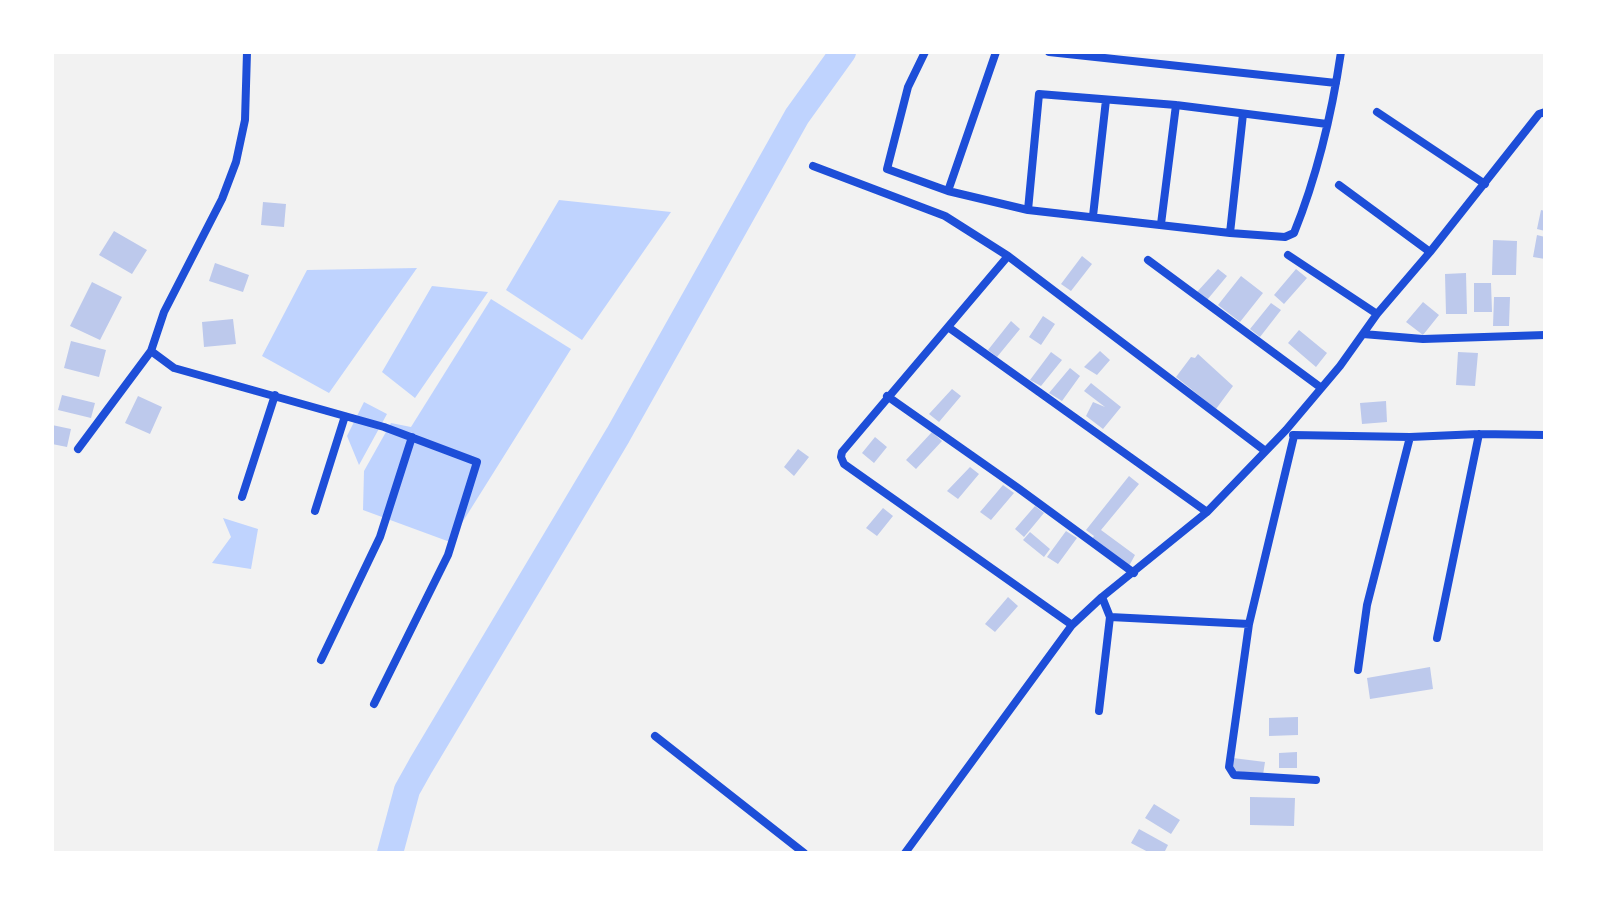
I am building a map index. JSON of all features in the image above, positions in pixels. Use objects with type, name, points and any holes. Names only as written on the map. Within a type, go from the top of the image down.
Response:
[{"type":"street","points":[[78,449],[151,351],[164,312],[222,199],[236,162],[245,120],[247,52]]},
{"type":"street","points":[[925,52],[908,87],[887,169],[948,191],[1028,210],[1285,237],[1294,233],[1304,208],[1327,124],[1341,52]]},
{"type":"street","points":[[948,191],[996,52]]},
{"type":"street","points":[[1049,52],[1336,83]]},
{"type":"street","points":[[1028,210],[1039,94],[1176,105],[1327,124]]},
{"type":"street","points":[[1093,216],[1106,100]]},
{"type":"street","points":[[1161,224],[1176,105]]},
{"type":"street","points":[[1377,112],[1485,184]]},
{"type":"street","points":[[905,853],[1072,625],[1207,512],[1286,430],[1539,114],[1545,112]]},
{"type":"street","points":[[1230,233],[1243,114]]},
{"type":"street","points":[[813,166],[945,216],[1008,256],[1264,450]]},
{"type":"street","points":[[1339,185],[1430,252]]},
{"type":"street","points":[[1288,255],[1377,314]]},
{"type":"street","points":[[1008,256],[887,396],[841,457],[844,464],[1072,625]]},
{"type":"street","points":[[1148,260],[1320,387]]},
{"type":"street","points":[[948,327],[1207,512]]},
{"type":"street","points":[[1363,334],[1423,339],[1545,335]]},
{"type":"street","points":[[151,351],[174,368],[345,416],[477,462],[448,555],[374,704]]},
{"type":"street","points":[[242,497],[275,395]]},
{"type":"street","points":[[887,396],[1134,573]]},
{"type":"street","points":[[315,511],[345,416]]},
{"type":"street","points":[[1286,430],[1294,436],[1545,435]]},
{"type":"street","points":[[1437,638],[1479,434]]},
{"type":"street","points":[[1294,436],[1249,624],[1230,771],[1234,775],[1316,780]]},
{"type":"street","points":[[321,660],[380,537],[412,437]]},
{"type":"street","points":[[1358,670],[1367,605],[1410,437]]},
{"type":"street","points":[[1099,711],[1110,617],[1102,597]]},
{"type":"street","points":[[1110,617],[1249,624]]},
{"type":"street","points":[[655,736],[804,853]]},
{"type":"water","points":[[559,200],[671,212],[582,340],[506,290]]},
{"type":"water","points":[[417,268],[329,393],[262,356],[307,270]]},
{"type":"water","points":[[432,286],[488,292],[415,398],[382,372]]},
{"type":"water","points":[[491,299],[571,349],[450,542],[363,510],[364,471],[391,423],[411,427]]},
{"type":"water","points":[[364,402],[387,414],[359,465],[347,436]]},
{"type":"water","points":[[223,518],[258,529],[251,569],[212,563],[231,537]]},
{"type":"building","points":[[263,202],[286,204],[284,227],[261,225]]},
{"type":"building","points":[[1541,210],[1545,211],[1545,231],[1537,229]]},
{"type":"building","points":[[114,231],[147,250],[132,274],[99,255]]},
{"type":"building","points":[[1537,235],[1545,237],[1545,259],[1533,257]]},
{"type":"building","points":[[1493,240],[1517,241],[1516,275],[1492,275]]},
{"type":"building","points":[[1082,256],[1092,264],[1071,291],[1061,284]]},
{"type":"building","points":[[215,263],[249,275],[243,292],[209,281]]},
{"type":"building","points":[[1218,269],[1227,276],[1207,300],[1197,292]]},
{"type":"building","points":[[1296,269],[1307,278],[1284,304],[1274,295]]},
{"type":"building","points":[[1466,273],[1467,314],[1446,314],[1445,274]]},
{"type":"building","points":[[1241,276],[1263,293],[1240,322],[1218,305]]},
{"type":"building","points":[[92,282],[122,297],[100,340],[70,326]]},
{"type":"building","points":[[1474,283],[1491,283],[1492,312],[1474,312]]},
{"type":"building","points":[[1494,297],[1510,297],[1509,326],[1493,326]]},
{"type":"building","points":[[1423,302],[1439,315],[1423,335],[1406,322]]},
{"type":"building","points":[[1271,303],[1281,310],[1260,337],[1250,329]]},
{"type":"building","points":[[1043,316],[1055,324],[1041,345],[1029,337]]},
{"type":"building","points":[[233,319],[236,344],[204,347],[202,322]]},
{"type":"building","points":[[1011,321],[1020,329],[997,357],[988,350]]},
{"type":"building","points":[[1299,330],[1327,353],[1316,367],[1288,343]]},
{"type":"building","points":[[71,341],[106,350],[99,377],[64,368]]},
{"type":"building","points":[[1100,351],[1110,360],[1097,375],[1084,367]]},
{"type":"building","points":[[1051,352],[1062,360],[1041,386],[1030,380]]},
{"type":"building","points":[[1458,352],[1478,353],[1475,386],[1456,385]]},
{"type":"building","points":[[1198,354],[1233,386],[1216,409],[1176,377],[1191,357],[1195,358]]},
{"type":"building","points":[[1070,368],[1080,376],[1062,401],[1049,393]]},
{"type":"building","points":[[1091,383],[1121,407],[1103,429],[1086,416],[1093,402],[1105,407],[1084,391]]},
{"type":"building","points":[[952,389],[961,396],[939,422],[929,414]]},
{"type":"building","points":[[62,395],[95,403],[91,418],[58,410]]},
{"type":"building","points":[[138,396],[162,407],[150,434],[125,423]]},
{"type":"building","points":[[1386,401],[1387,422],[1362,424],[1360,403]]},
{"type":"building","points":[[52,425],[71,429],[67,447],[52,444]]},
{"type":"building","points":[[932,432],[942,441],[916,469],[906,460]]},
{"type":"building","points":[[875,437],[887,447],[874,463],[862,453]]},
{"type":"building","points":[[798,449],[809,457],[794,476],[784,467]]},
{"type":"building","points":[[970,467],[979,474],[958,499],[947,491]]},
{"type":"building","points":[[1129,476],[1139,484],[1101,530],[1135,555],[1129,566],[1092,539],[1094,536],[1086,530]]},
{"type":"building","points":[[1003,485],[1014,493],[991,520],[980,512]]},
{"type":"building","points":[[1035,506],[1044,513],[1024,537],[1015,529]]},
{"type":"building","points":[[883,508],[893,516],[877,536],[866,528]]},
{"type":"building","points":[[1066,531],[1077,538],[1058,564],[1047,557]]},
{"type":"building","points":[[1030,532],[1050,549],[1044,557],[1023,540]]},
{"type":"building","points":[[1008,597],[1018,606],[995,632],[985,624]]},
{"type":"building","points":[[1430,667],[1433,689],[1370,699],[1367,678]]},
{"type":"building","points":[[1298,717],[1298,735],[1269,736],[1269,718]]},
{"type":"building","points":[[1297,752],[1297,768],[1279,768],[1279,753]]},
{"type":"building","points":[[1233,758],[1265,762],[1263,775],[1231,770]]},
{"type":"building","points":[[1250,797],[1295,798],[1294,826],[1250,825]]},
{"type":"building","points":[[1154,804],[1180,820],[1171,834],[1145,818]]},
{"type":"building","points":[[1139,829],[1168,845],[1164,853],[1150,853],[1131,843]]},
{"type":"waterway","points":[[390,853],[407,790],[421,765],[618,435],[797,116],[843,52]]}]
